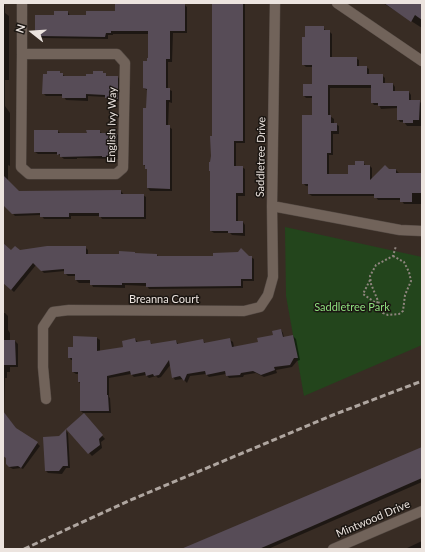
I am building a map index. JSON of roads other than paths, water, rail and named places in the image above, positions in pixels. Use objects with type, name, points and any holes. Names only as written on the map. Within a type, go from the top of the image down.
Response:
[{"type":"street","name":"English Ivy Way","points":[[22,3],[21,167],[29,174],[116,174],[123,168],[124,63],[117,54],[22,54]]},
{"type":"street","name":"Saddletree Drive","points":[[275,3],[272,206],[400,230],[422,231]]},
{"type":"street","points":[[337,3],[422,61]]},
{"type":"street","name":"Breanna Court","points":[[46,399],[43,367],[43,327],[53,312],[69,310],[244,311],[260,307],[268,295],[273,278],[272,206]]},
{"type":"street","name":"Mintwood Drive","points":[[333,549],[422,511]]},
{"type":"railway","points":[[24,549],[133,499],[333,415],[422,381]]},
{"type":"park label","name":"Saddletree Park","points":[[352,307]]}]
